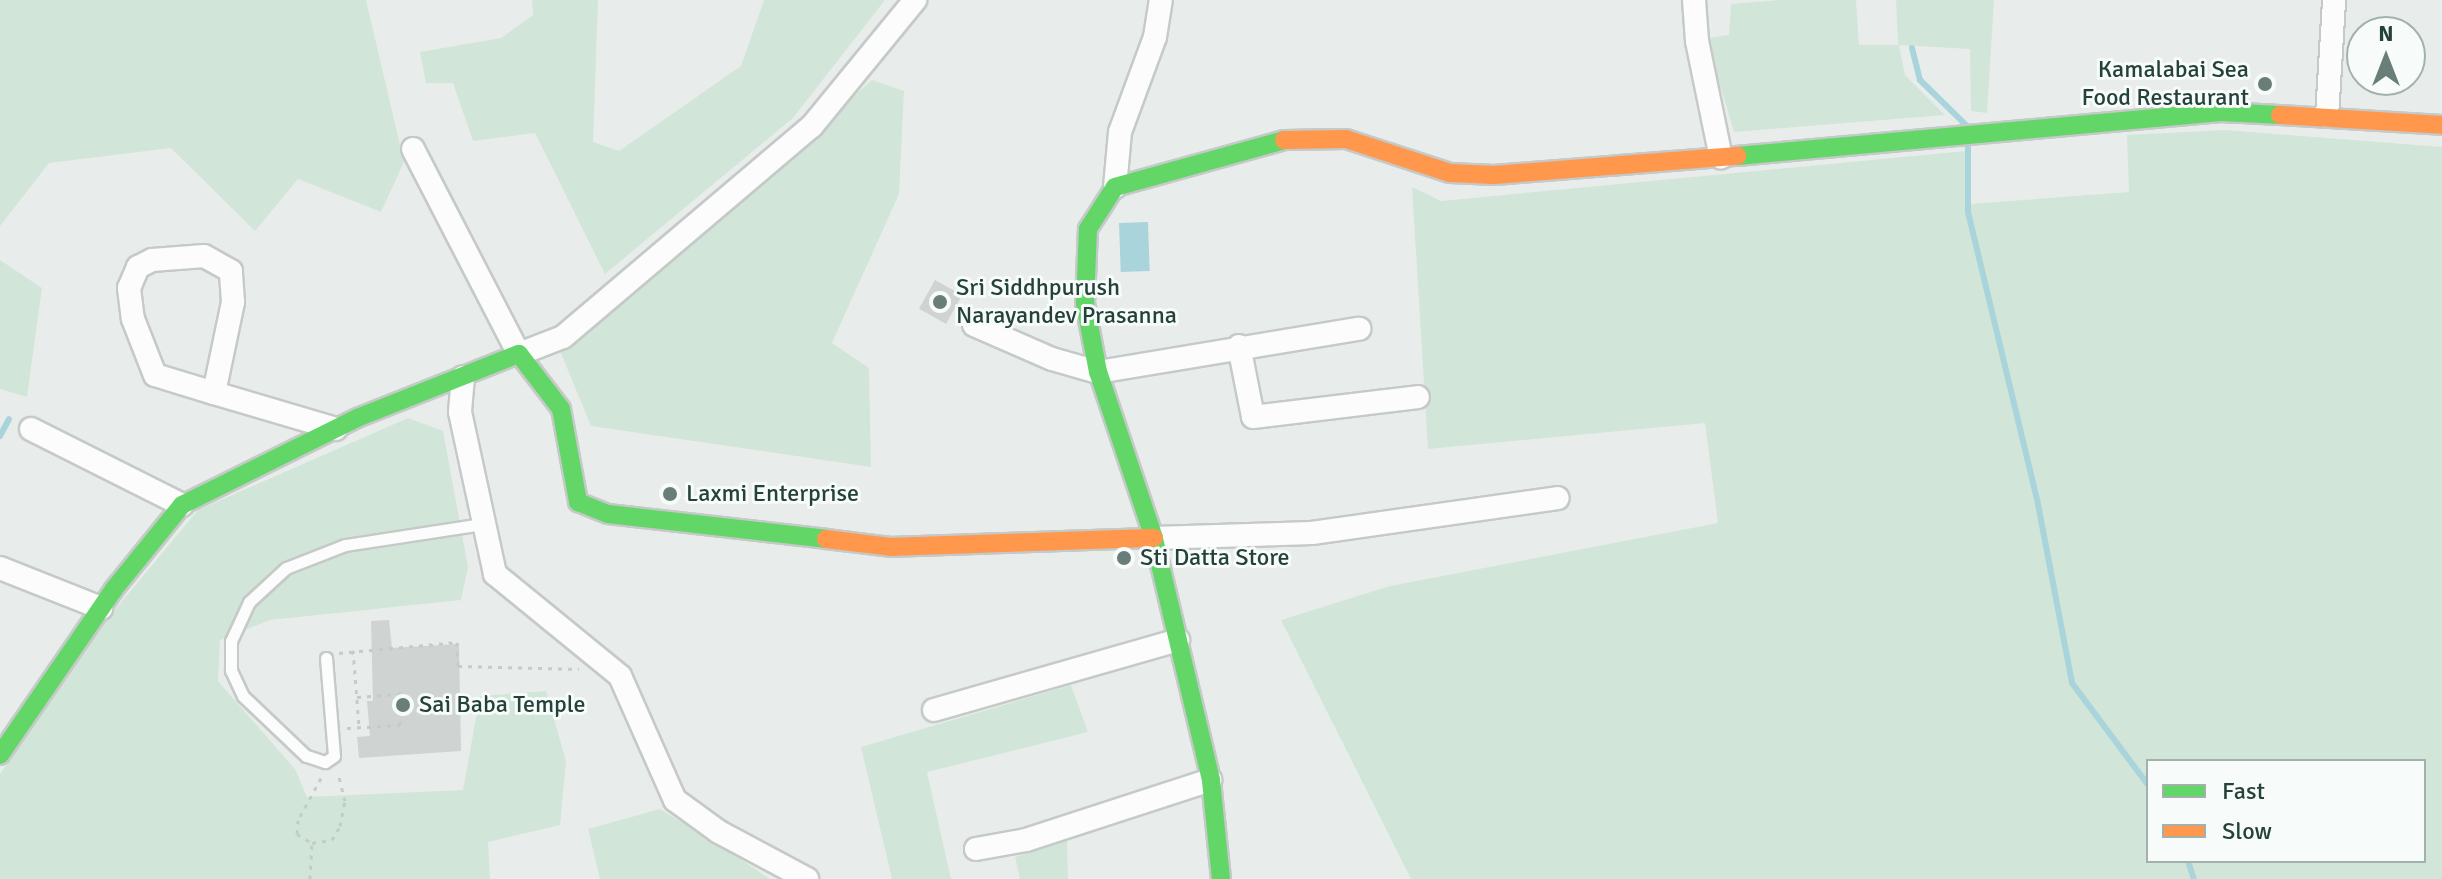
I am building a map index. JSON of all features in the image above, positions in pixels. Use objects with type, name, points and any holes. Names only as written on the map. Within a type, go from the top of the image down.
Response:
[{"type":"street","points":[[0,755],[101,608],[182,505],[336,429],[563,337],[812,126],[915,0]]},
{"type":"street","points":[[1161,0],[1155,37],[1120,132],[1115,187],[1088,229],[1085,303],[1098,372],[1154,538],[1211,780],[1221,879]]},
{"type":"street","points":[[1694,0],[1697,41],[1721,158]]},
{"type":"street","points":[[2327,116],[2334,0]]},
{"type":"street","points":[[1115,187],[1273,140],[1346,139],[1450,173],[1494,175],[2043,132],[2221,112],[2442,125]]},
{"type":"street","points":[[413,149],[519,354],[561,409],[578,502],[608,514],[891,547],[1312,533],[1558,498]]},
{"type":"street","points":[[214,393],[233,302],[231,271],[204,256],[152,260],[138,267],[129,288],[133,319],[155,375],[214,393],[336,429]]},
{"type":"street","points":[[974,325],[1052,359],[1098,372],[1239,346],[1359,329]]},
{"type":"street","points":[[1239,346],[1253,417],[1418,397]]},
{"type":"street","points":[[463,377],[460,412],[495,574],[597,653],[620,676],[675,800],[719,832],[807,879]]},
{"type":"street","points":[[31,429],[182,505]]},
{"type":"street","points":[[0,568],[101,608]]},
{"type":"street","points":[[934,710],[1178,640]]},
{"type":"street","points":[[976,849],[1026,840],[1211,780]]},
{"type":"lane","points":[[326,658],[334,756],[325,762],[311,758],[243,696],[231,670],[231,641],[249,602],[286,568],[345,545],[483,524]]},
{"type":"path","points":[[326,658],[353,650],[457,642],[458,666],[577,670],[597,653]]},
{"type":"path","points":[[353,650],[359,728]]},
{"type":"path","points":[[331,730],[400,725],[399,686]]},
{"type":"path","points":[[357,697],[399,694]]},
{"type":"path","points":[[311,758],[322,775],[321,786],[298,820],[297,834],[312,843],[332,840],[340,826],[345,801],[334,756]]},
{"type":"path","points":[[310,879],[312,843]]},
{"type":"green space","points":[[0,0],[366,0],[404,162],[381,212],[298,179],[255,231],[171,148],[49,163],[0,226]]},
{"type":"green space","points":[[532,0],[598,0],[593,142],[619,151],[741,66],[764,0],[885,0],[793,118],[605,274],[535,133],[473,141],[453,83],[426,83],[420,52],[501,38],[533,15]]},
{"type":"green space","points":[[1780,0],[1856,0],[1859,45],[1898,45],[1896,0],[1994,0],[1987,113],[1971,111],[1970,49],[1899,45],[1905,75],[1945,115],[1734,132],[1706,38],[1729,35],[1731,4]]},
{"type":"green space","points":[[872,80],[904,91],[899,194],[832,343],[869,368],[871,467],[591,426],[560,351]]},
{"type":"green space","points":[[2225,130],[2442,147],[2442,879],[1411,879],[1281,620],[1390,586],[1718,523],[1705,423],[1428,449],[1412,187],[1441,201],[1966,151],[1969,204],[2129,192],[2127,135]]},
{"type":"green space","points":[[0,260],[42,288],[27,397],[0,389]]},
{"type":"green space","points":[[408,418],[443,431],[468,567],[461,600],[270,620],[220,640],[218,681],[295,769],[307,797],[463,790],[480,696],[546,691],[566,761],[560,825],[488,842],[490,879],[0,879],[0,774],[93,636],[198,510]]},
{"type":"green space","points":[[1071,685],[1088,732],[927,772],[951,879],[892,879],[861,747]]},
{"type":"green space","points":[[660,809],[770,879],[600,879],[588,829]]},
{"type":"green space","points":[[1067,838],[1068,879],[1020,879],[1015,857]]},
{"type":"water","points":[[1148,222],[1150,271],[1121,272],[1119,223]]},
{"type":"building","name":"Sri Siddhpurush Narayandev Prasanna","points":[[935,280],[962,295],[946,324],[919,309]]},
{"type":"building","name":"Sai Baba Temple","points":[[389,620],[392,648],[459,644],[461,751],[359,758],[357,737],[370,736],[367,701],[373,701],[371,621]]},
{"type":"waterway","points":[[1912,48],[1920,80],[1968,127]]},
{"type":"waterway","points":[[1968,146],[1968,212],[2037,499],[2072,683],[2146,782]]},
{"type":"waterway","points":[[0,436],[9,419]]},
{"type":"waterway","points":[[2189,863],[2194,879]]},
{"type":"traffic: fast","points":[[1737,156],[2221,112],[2280,115]]},
{"type":"traffic: fast","points":[[1221,879],[1211,780],[1154,538],[1098,372],[1085,303],[1088,229],[1115,187],[1284,140]]},
{"type":"traffic: fast","points":[[0,755],[114,589],[182,505],[357,418],[519,354],[561,409],[578,502],[608,514],[826,539]]},
{"type":"traffic: slow","points":[[2280,115],[2442,125]]},
{"type":"traffic: slow","points":[[1284,140],[1346,139],[1450,173],[1494,175],[1737,156]]},
{"type":"traffic: slow","points":[[826,539],[891,547],[1154,538]]},
{"type":"place","name":"Kamalabai Sea Food Restaurant","points":[[2265,84]]},
{"type":"place","name":"Sri Siddhpurush Narayandev Prasanna","points":[[940,302]]},
{"type":"place","name":"Laxmi Enterprise","points":[[670,494]]},
{"type":"place","name":"Sti Datta Store","points":[[1124,558]]},
{"type":"place","name":"Sai Baba Temple","points":[[403,705]]}]
